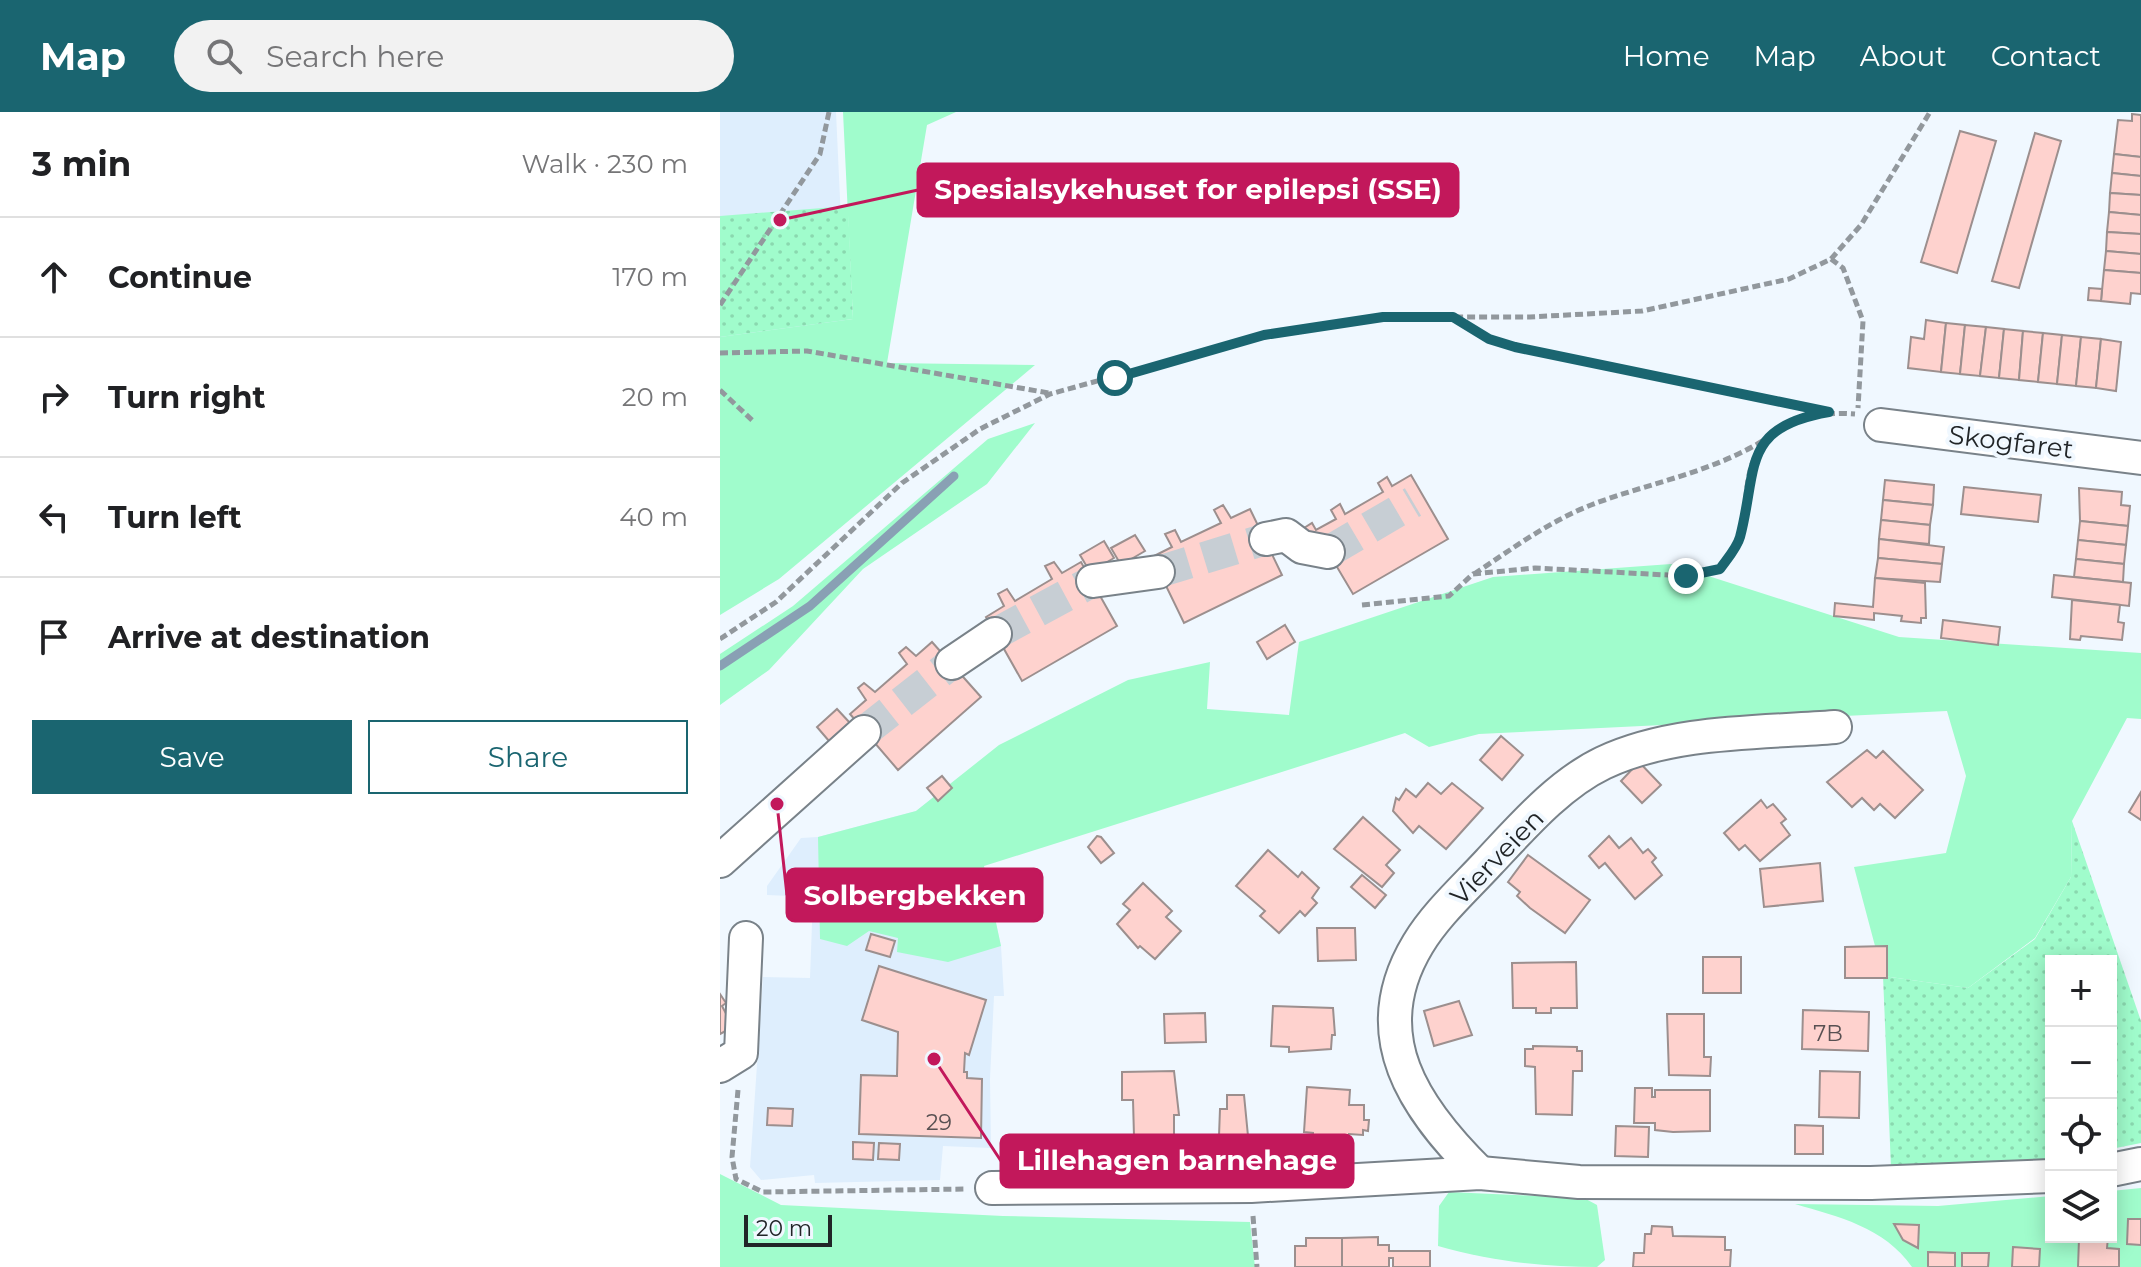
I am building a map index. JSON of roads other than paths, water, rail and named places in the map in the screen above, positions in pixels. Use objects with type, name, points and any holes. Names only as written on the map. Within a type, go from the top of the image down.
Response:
[{"type":"street","name":"Skogfaret","points":[[1881,425],[2141,458]]},
{"type":"street","points":[[1266,539],[1286,535],[1302,547],[1328,552]]},
{"type":"street","points":[[1093,581],[1158,572]]},
{"type":"street","points":[[952,663],[995,634]]},
{"type":"street","name":"Vierveien","points":[[1480,1173],[1425,1114],[1404,1073],[1394,1031],[1401,985],[1417,945],[1440,915],[1549,802],[1602,764],[1631,752],[1690,740],[1835,727]]},
{"type":"street","points":[[720,861],[864,732]]},
{"type":"street","points":[[730,1059],[746,938]]},
{"type":"street","points":[[2117,1169],[2141,1164]]},
{"type":"street","points":[[992,1188],[1251,1186],[1480,1173],[1579,1182],[1856,1183],[2045,1176]]},
{"type":"waterway","points":[[720,666],[810,606],[954,476]]},
{"type":"tunnel","points":[[1328,552],[1413,502]]},
{"type":"tunnel","points":[[1158,572],[1266,539]]},
{"type":"tunnel","points":[[995,634],[1093,581]]},
{"type":"tunnel","points":[[864,732],[952,663]]},
{"type":"place","name":"Spesialsykehuset for epilepsi (SSE)","points":[[780,220]]},
{"type":"place","name":"Solbergbekken","points":[[777,804]]},
{"type":"place","name":"Lillehagen barnehage","points":[[934,1059]]}]
